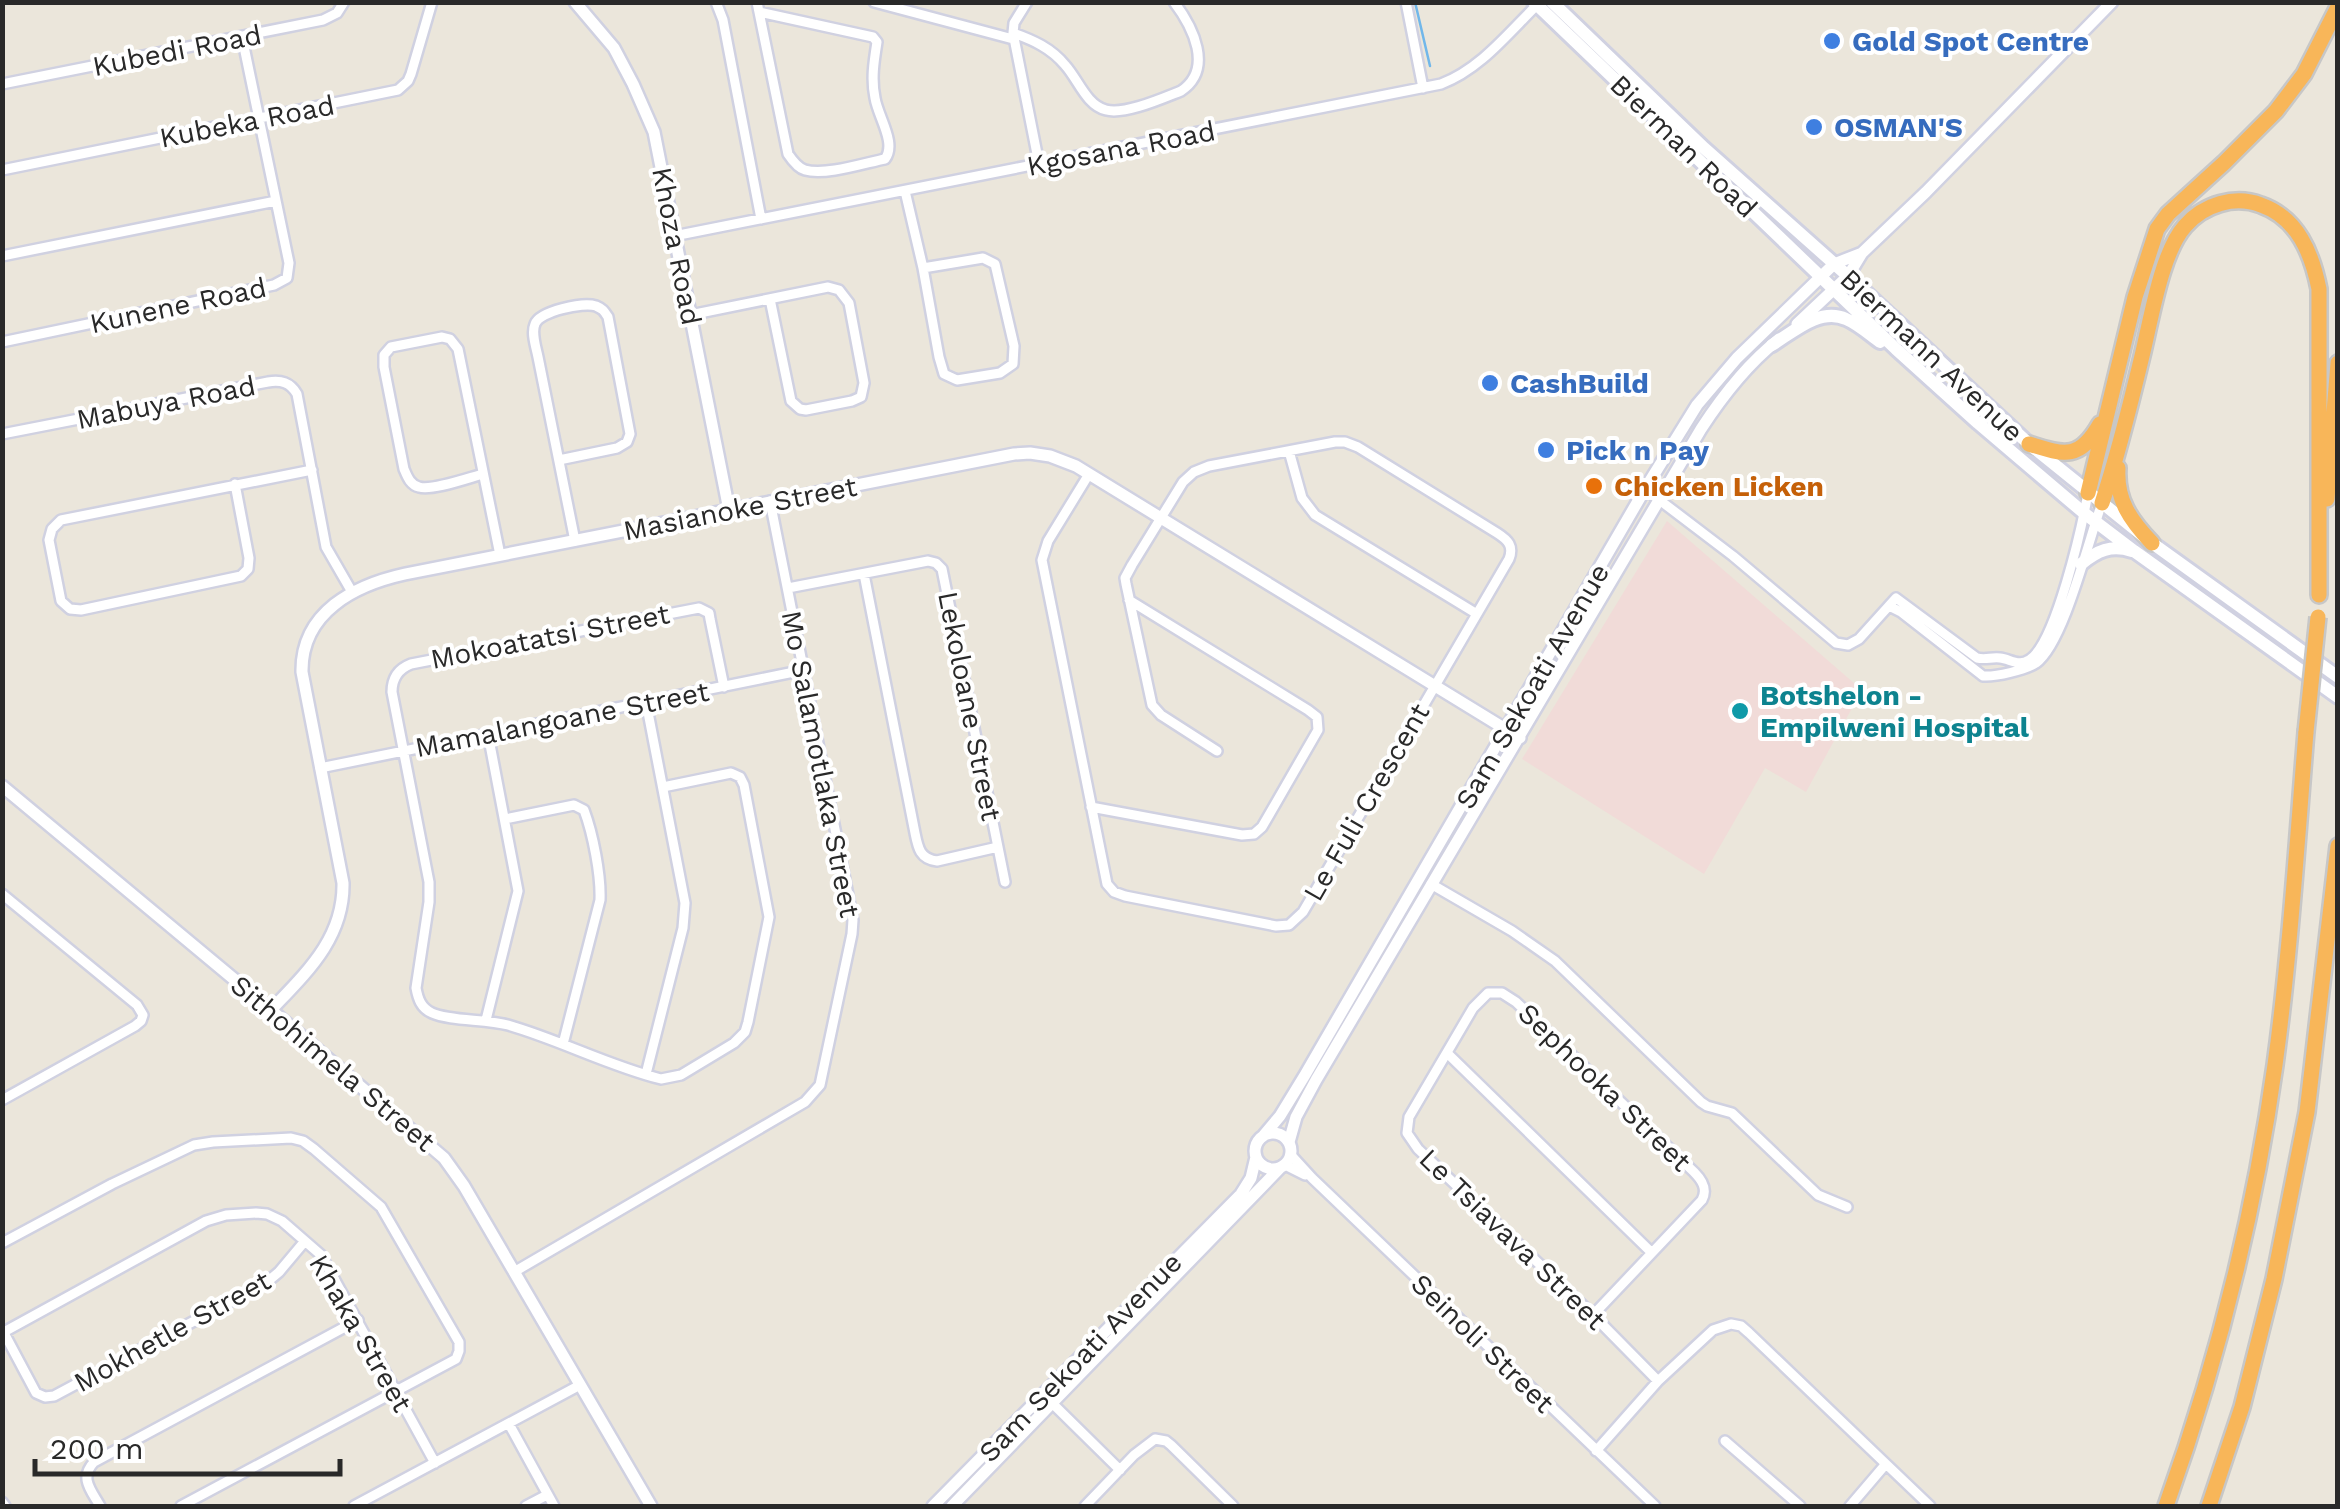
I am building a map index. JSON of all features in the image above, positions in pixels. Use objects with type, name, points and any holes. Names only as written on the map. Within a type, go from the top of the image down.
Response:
[{"type":"highway","points":[[2095,498],[2110,404],[2135,297],[2157,229],[2276,111],[2304,74],[2338,7]]},
{"type":"highway","points":[[2152,543],[2123,505],[2118,477],[2120,448],[2165,266],[2184,226],[2201,211],[2239,200],[2262,205],[2298,232],[2308,250],[2318,290],[2319,594]]},
{"type":"highway","points":[[2166,1506],[2209,1375],[2238,1264],[2275,1065],[2338,364]]},
{"type":"highway","points":[[2029,444],[2060,453],[2083,448],[2110,404]]},
{"type":"highway","points":[[2095,498],[2120,448]]},
{"type":"highway","points":[[2209,1506],[2242,1406],[2274,1280],[2308,1112],[2338,846]]},
{"type":"main road","name":"Biermann Avenue","points":[[1552,2],[1704,148],[2029,444],[2152,543],[2338,677]]},
{"type":"main road","name":"Bierman Road","points":[[1537,3],[1836,289]]},
{"type":"main road","name":"Biermann Avenue","points":[[1836,289],[1978,423],[2090,517],[2338,697]]},
{"type":"main road","points":[[1772,345],[1807,322],[1829,315],[1848,319],[1896,349]]},
{"type":"main road","points":[[2082,564],[2112,548],[2134,552]]},
{"type":"street","name":"Kubedi Road","points":[[2,84],[322,20],[337,13],[344,2]]},
{"type":"street","name":"Kubeka Road","points":[[2,170],[390,93],[404,86],[411,74],[432,2]]},
{"type":"street","name":"Khoza Road","points":[[574,2],[614,48],[657,144],[728,510]]},
{"type":"street","points":[[716,2],[727,38],[761,219]]},
{"type":"street","points":[[874,2],[1032,39],[1066,65],[1099,107],[1113,111],[1181,91],[1198,73],[1197,44],[1174,2]]},
{"type":"street","points":[[1027,2],[1014,23],[1013,36],[1038,164]]},
{"type":"street","points":[[1406,2],[1424,88]]},
{"type":"street","points":[[1834,264],[1862,253],[2112,2]]},
{"type":"street","name":"Kgosana Road","points":[[674,236],[1440,84],[1468,72],[1537,3]]},
{"type":"street","points":[[758,7],[873,36],[877,42],[872,72],[875,98],[890,145],[890,154],[885,159],[828,170],[805,170],[793,162],[788,154],[758,7]]},
{"type":"street","name":"Kunene Road","points":[[2,342],[284,282],[290,269],[242,37]]},
{"type":"street","points":[[905,190],[944,374],[957,380],[1009,368],[1014,346],[994,264],[982,258],[923,268]]},
{"type":"street","points":[[2,256],[276,201]]},
{"type":"street","name":"Sam Sekoati Avenue","points":[[952,1506],[1286,1158],[1296,1117],[1316,1080],[1718,403],[1747,367],[1836,289],[1862,253]]},
{"type":"street","name":"Sam Sekoati Avenue","points":[[1264,1135],[1305,1075],[1691,414],[1722,374],[1834,264]]},
{"type":"street","points":[[690,315],[828,287],[840,290],[849,303],[863,376],[861,397],[806,410],[795,406],[788,393],[770,299]]},
{"type":"street","points":[[559,460],[617,448],[629,438],[610,322],[600,307],[584,305],[558,310],[542,315],[535,323],[534,336],[575,540]]},
{"type":"street","points":[[483,474],[424,488],[409,480],[384,367],[384,355],[390,347],[435,337],[454,342],[460,356],[500,555]]},
{"type":"street","name":"Mabuya Road","points":[[2,434],[268,382],[289,384],[297,394],[326,547],[352,592]]},
{"type":"street","name":"Le Fuli Crescent","points":[[1088,474],[1048,541],[1042,560],[1107,884],[1125,896],[1276,926],[1290,925],[1303,912],[1511,554],[1510,545],[1351,444],[1335,442],[1198,470],[1183,482],[1127,574],[1129,600]]},
{"type":"street","points":[[1289,451],[1302,498],[1314,515],[1477,614]]},
{"type":"street","name":"Masianoke Street","points":[[272,1010],[327,946],[342,908],[343,883],[302,672],[303,653],[330,608],[376,580],[1022,453],[1058,458],[1088,474],[1520,738]]},
{"type":"street","points":[[236,484],[249,558],[243,575],[80,610],[70,609],[62,601],[48,540],[61,520],[236,484],[312,470]]},
{"type":"street","points":[[1645,489],[1733,556],[1836,643],[1852,644],[1892,602]]},
{"type":"street","points":[[1892,602],[1977,658],[2025,662],[2034,657],[2051,627],[2095,498]]},
{"type":"street","points":[[1892,602],[1977,673],[1999,676],[2030,666],[2041,657],[2062,619],[2082,564],[2095,498]]},
{"type":"street","name":"Mo Salamotlaka Street","points":[[514,1272],[805,1102],[820,1086],[853,920],[770,501]]},
{"type":"street","name":"Lekoloane Street","points":[[788,588],[928,561],[936,562],[942,569],[1005,882]]},
{"type":"street","points":[[864,574],[918,848],[923,856],[937,860],[998,847]]},
{"type":"street","points":[[1091,807],[1242,836],[1254,834],[1318,730],[1316,717],[1308,710],[1129,600]]},
{"type":"street","points":[[1129,600],[1152,704],[1161,715],[1217,750]]},
{"type":"street","name":"Mokoatatsi Street","points":[[402,751],[392,683],[406,666],[680,610],[699,608],[708,613],[724,687]]},
{"type":"street","name":"Mamalangoane Street","points":[[320,768],[804,670]]},
{"type":"street","points":[[646,702],[685,912],[646,1074]]},
{"type":"street","points":[[486,1020],[518,896],[488,734]]},
{"type":"street","points":[[402,751],[429,882],[416,988],[424,1008],[435,1014],[486,1020],[661,1079],[674,1078],[741,1038],[748,1022],[769,917],[740,777],[724,773],[663,787]]},
{"type":"street","name":"Sithohimela Street","points":[[2,786],[439,1152],[464,1186],[650,1506]]},
{"type":"street","points":[[505,819],[574,804],[584,810],[589,825],[600,900],[563,1044]]},
{"type":"street","points":[[1431,884],[1555,961],[1701,1102],[1732,1113],[1818,1194],[1847,1207]]},
{"type":"street","points":[[2,894],[142,1012],[141,1021],[2,1100]]},
{"type":"street","name":"Le Tsiavava Street","points":[[1496,992],[1477,1002],[1409,1117],[1409,1138],[1658,1381]]},
{"type":"street","name":"Sephooka Street","points":[[1496,992],[1516,1002],[1702,1181],[1702,1200],[1652,1252]]},
{"type":"street","points":[[1447,1053],[1652,1252],[1592,1315]]},
{"type":"street","points":[[1275,1133],[1285,1138],[1286,1158],[1266,1168],[1256,1158],[1256,1142],[1264,1135],[1275,1133]]},
{"type":"street","points":[[2,1243],[112,1184],[194,1145],[213,1142],[287,1137],[300,1140],[381,1207],[459,1342],[458,1355],[181,1506]]},
{"type":"street","name":"Sam Sekoati Avenue","points":[[934,1506],[1241,1194],[1251,1178],[1256,1158]]},
{"type":"street","name":"Seinoli Street","points":[[1286,1158],[1312,1178],[1656,1506]]},
{"type":"street","name":"Khaka Street","points":[[3,1332],[218,1216],[267,1214],[325,1259],[435,1463]]},
{"type":"street","name":"Mokhetle Street","points":[[3,1332],[36,1393],[54,1396],[267,1282],[306,1242]]},
{"type":"street","points":[[100,1506],[85,1478],[94,1462],[358,1320]]},
{"type":"street","points":[[1596,1451],[1658,1381],[1713,1330],[1731,1324],[1741,1326],[1930,1506]]},
{"type":"street","points":[[354,1506],[580,1385]]},
{"type":"street","points":[[1052,1404],[1120,1470]]},
{"type":"street","points":[[509,1424],[554,1506]]},
{"type":"street","points":[[1092,1504],[1120,1470],[1155,1439],[1166,1441],[1233,1506]]},
{"type":"street","points":[[1725,1441],[1800,1506]]},
{"type":"street","points":[[1850,1506],[1884,1465]]},
{"type":"street","points":[[526,1506],[547,1495]]},
{"type":"shaded area","points":[[1667,521],[1862,690],[1806,792],[1765,768],[1704,874],[1522,759]]},
{"type":"waterway","points":[[1415,2],[1430,66]]},
{"type":"place","name":"Gold Spot Centre","points":[[1832,41]]},
{"type":"place","name":"OSMAN'S","points":[[1814,127]]},
{"type":"place","name":"CashBuild","points":[[1490,383]]},
{"type":"place","name":"Pick n Pay","points":[[1546,450]]},
{"type":"place","name":"Chicken Licken","points":[[1594,486]]},
{"type":"place","name":"Botshelon - Empilweni Hospital","points":[[1740,711]]}]
